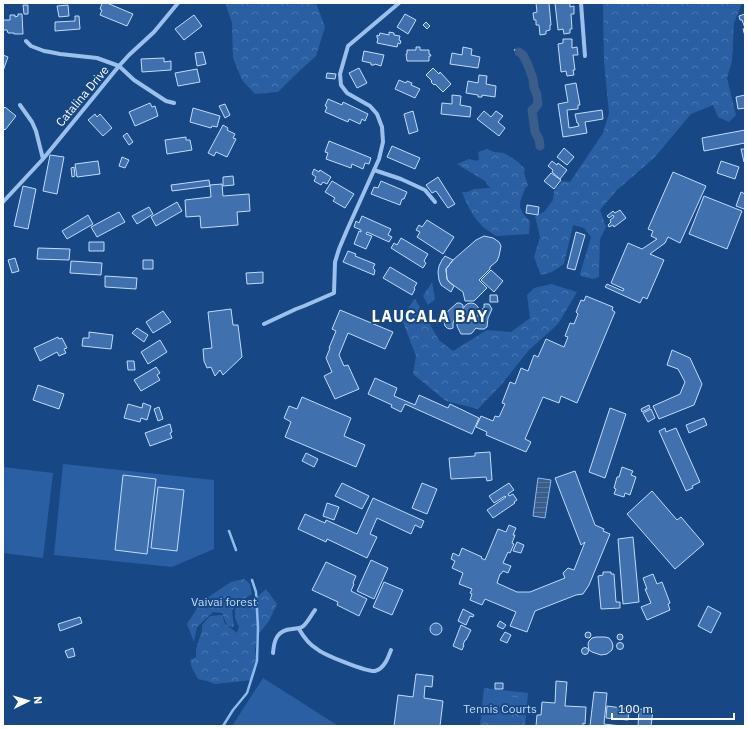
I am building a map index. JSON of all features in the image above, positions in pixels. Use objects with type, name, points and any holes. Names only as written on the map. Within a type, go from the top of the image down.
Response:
[{"type":"street","name":"Catalina Drive","points":[[3,202],[43,159],[119,66],[154,32],[178,3]]},
{"type":"street","points":[[264,324],[334,293],[335,262],[339,249],[346,230],[379,159],[383,142],[382,126],[377,114],[370,106],[347,93],[341,85],[340,74],[348,46],[399,3]]},
{"type":"street","points":[[581,3],[585,56]]},
{"type":"street","points":[[26,41],[31,46],[44,51],[97,58],[119,66],[134,80],[166,101],[174,104]]},
{"type":"street","points":[[20,105],[32,122],[36,131],[43,159]]},
{"type":"street","points":[[374,170],[425,190],[435,202]]},
{"type":"street","points":[[274,653],[274,643],[278,636],[285,630],[304,626],[315,610]]},
{"type":"street","points":[[299,628],[307,640],[318,650],[332,657],[368,670],[375,671],[381,668],[387,660],[391,650]]},
{"type":"green space","points":[[225,3],[316,3],[325,27],[316,56],[278,92],[255,94],[242,80],[233,58],[232,23]]},
{"type":"green space","points":[[603,3],[742,3],[734,23],[732,61],[727,78],[736,115],[729,122],[718,117],[713,105],[691,114],[654,158],[617,190],[600,210],[606,227],[600,239],[599,277],[593,279],[581,276],[580,274],[591,237],[584,228],[573,225],[564,264],[552,272],[541,275],[534,257],[540,237],[535,216],[544,212],[553,200],[554,191],[562,181],[570,182],[603,133],[609,113],[604,62]]},
{"type":"green space","points":[[487,149],[494,152],[504,153],[517,161],[525,169],[524,173],[528,186],[526,187],[520,201],[520,205],[522,212],[530,221],[529,234],[496,236],[483,227],[468,206],[462,192],[467,192],[474,189],[490,188],[485,181],[457,164],[469,159],[477,161],[479,159],[478,152]]},
{"type":"green space","points":[[432,282],[435,299],[428,305],[423,296]]},
{"type":"green space","points":[[551,284],[577,292],[558,324],[529,350],[501,385],[478,409],[446,401],[413,374],[416,356],[401,317],[415,299],[439,340],[453,351],[487,330],[511,332],[530,318],[527,295],[534,288]]},
{"type":"green space","points":[[63,464],[214,480],[214,549],[172,567],[54,555]]},
{"type":"green space","points":[[3,467],[53,473],[43,558],[3,553]]},
{"type":"green space","name":"Vaivai forest","points":[[244,579],[250,584],[252,594],[239,602],[232,611],[234,627],[228,626],[237,633],[239,627],[235,618],[235,609],[242,601],[258,596],[266,589],[277,604],[269,621],[257,636],[255,650],[256,670],[252,680],[215,684],[198,679],[192,668],[190,660],[196,657],[196,649],[202,630],[202,625],[210,616],[222,615],[225,624],[227,625],[222,613],[213,612],[197,627],[194,642],[187,624],[201,602],[231,582]]},
{"type":"green space","points":[[263,678],[337,725],[343,726],[232,726]]},
{"type":"green space","name":"Tennis Courts","points":[[484,688],[528,693],[525,726],[480,726]]},
{"type":"green space","points":[[492,695],[520,698],[519,711],[490,708]]},
{"type":"green space","points":[[489,715],[518,718],[517,726],[488,726]]},
{"type":"shaded area","points":[[538,478],[551,480],[545,518],[533,516]]},
{"type":"building","points":[[102,3],[107,3],[133,14],[127,26],[100,15]]},
{"type":"building","points":[[536,3],[549,3],[551,25],[550,30],[546,31],[546,34],[540,35],[539,25],[536,25],[536,20],[534,20],[533,13],[537,12]]},
{"type":"building","points":[[555,3],[570,3],[570,7],[574,6],[574,14],[571,14],[572,29],[570,29],[570,33],[564,34],[563,29],[558,30]]},
{"type":"building","points":[[23,5],[28,5],[28,14],[24,14]]},
{"type":"building","points":[[68,5],[69,16],[59,17],[57,6]]},
{"type":"building","points":[[18,14],[22,14],[23,34],[8,33],[7,30],[3,30],[3,20],[10,20],[10,15],[15,15],[15,17],[18,16]]},
{"type":"building","points":[[405,14],[416,20],[408,34],[397,27]]},
{"type":"building","points":[[745,14],[745,28],[739,16]]},
{"type":"building","points":[[194,15],[202,26],[184,40],[175,29]]},
{"type":"building","points":[[75,16],[79,16],[80,29],[55,31],[55,22],[75,21]]},
{"type":"building","points":[[426,22],[430,26],[427,29],[423,25]]},
{"type":"building","points":[[389,32],[400,36],[399,40],[401,41],[400,44],[398,43],[397,47],[377,43],[377,35],[379,36],[380,33],[389,35]]},
{"type":"building","points":[[563,39],[572,39],[572,48],[577,47],[578,55],[573,55],[575,70],[573,70],[574,75],[567,76],[566,71],[561,72],[558,44],[563,43]]},
{"type":"building","points":[[416,47],[420,47],[420,50],[429,50],[429,54],[431,56],[429,56],[429,61],[407,61],[407,50],[416,50]]},
{"type":"building","points":[[463,47],[472,49],[471,55],[480,57],[478,68],[450,64],[452,53],[462,55]]},
{"type":"building","points":[[364,51],[384,55],[381,66],[375,64],[371,65],[371,63],[362,61]]},
{"type":"building","points":[[203,52],[206,64],[197,66],[195,53]]},
{"type":"building","points":[[3,55],[8,57],[3,71]]},
{"type":"building","points":[[164,58],[164,62],[171,61],[171,70],[142,72],[141,59]]},
{"type":"building","points":[[359,68],[367,83],[357,88],[349,73]]},
{"type":"building","points":[[433,68],[439,74],[440,72],[451,84],[443,92],[431,82],[432,81],[426,75]]},
{"type":"building","points":[[197,69],[200,82],[178,86],[175,73]]},
{"type":"building","points":[[327,73],[336,74],[335,79],[326,78]]},
{"type":"building","points":[[479,75],[487,76],[486,84],[496,86],[495,97],[482,95],[482,97],[478,97],[478,95],[466,93],[468,81],[478,83]]},
{"type":"building","points":[[399,80],[406,83],[407,81],[412,83],[411,85],[420,89],[415,98],[395,89]]},
{"type":"building","points":[[576,83],[580,105],[578,105],[578,109],[567,110],[569,128],[579,126],[575,114],[602,110],[603,119],[585,122],[587,133],[563,137],[558,104],[568,102],[565,85]]},
{"type":"building","points":[[452,95],[461,96],[460,105],[471,107],[470,117],[441,114],[442,103],[452,104]]},
{"type":"building","points":[[745,95],[745,108],[738,109],[736,97]]},
{"type":"building","points":[[328,99],[342,105],[343,102],[368,114],[365,121],[362,119],[360,124],[349,119],[348,122],[325,112],[327,107],[325,106]]},
{"type":"building","points":[[150,103],[152,107],[155,106],[158,116],[135,126],[129,112]]},
{"type":"building","points":[[225,104],[230,115],[225,118],[219,106]]},
{"type":"building","points":[[5,107],[16,116],[5,130],[3,128],[3,109]]},
{"type":"building","points":[[193,108],[220,116],[217,127],[212,126],[211,128],[190,122]]},
{"type":"building","points":[[413,111],[418,131],[409,134],[404,114]]},
{"type":"building","points":[[484,111],[491,117],[496,111],[503,116],[498,122],[505,128],[499,136],[477,119]]},
{"type":"building","points":[[95,114],[97,117],[100,114],[112,128],[103,136],[88,120]]},
{"type":"building","points":[[223,125],[228,128],[227,130],[235,134],[233,138],[236,139],[227,157],[216,152],[214,156],[208,153]]},
{"type":"building","points":[[745,130],[745,143],[704,151],[702,138]]},
{"type":"building","points":[[127,133],[133,142],[129,145],[123,136]]},
{"type":"building","points":[[186,137],[186,140],[190,140],[192,150],[167,154],[165,140]]},
{"type":"building","points":[[329,141],[371,158],[369,164],[365,163],[363,169],[352,164],[351,168],[326,159],[328,153],[325,152]]},
{"type":"building","points":[[392,146],[420,158],[415,169],[387,157]]},
{"type":"building","points":[[564,148],[574,157],[567,165],[557,157]]},
{"type":"building","points":[[741,149],[745,149],[745,162],[744,162]]},
{"type":"building","points":[[50,155],[64,157],[57,194],[43,191]]},
{"type":"building","points":[[122,157],[129,160],[125,168],[119,166]]},
{"type":"building","points":[[98,161],[100,174],[77,177],[75,164]]},
{"type":"building","points":[[552,161],[557,165],[558,163],[567,170],[560,179],[548,166]]},
{"type":"building","points":[[721,161],[739,167],[735,179],[717,173]]},
{"type":"building","points":[[74,167],[75,176],[72,177],[71,168]]},
{"type":"building","points":[[314,169],[319,172],[320,170],[331,177],[327,184],[323,182],[321,185],[314,181],[316,177],[312,174]]},
{"type":"building","points":[[673,172],[706,186],[680,243],[668,237],[665,243],[650,254],[664,260],[647,299],[643,297],[640,303],[605,287],[607,284],[623,291],[624,289],[611,283],[628,243],[642,249],[657,239],[651,236],[653,231],[648,229]]},
{"type":"building","points":[[551,173],[561,180],[554,189],[544,181]]},
{"type":"building","points":[[233,176],[234,185],[223,186],[223,177]]},
{"type":"building","points":[[438,177],[455,204],[448,208],[436,191],[432,193],[426,185]]},
{"type":"building","points":[[209,180],[210,186],[172,191],[171,185]]},
{"type":"building","points":[[332,181],[354,194],[345,208],[333,201],[335,198],[325,192]]},
{"type":"building","points":[[381,181],[407,192],[400,205],[371,194],[374,187],[378,188]]},
{"type":"building","points":[[222,184],[223,196],[249,194],[250,211],[237,212],[238,225],[201,228],[200,216],[186,217],[185,200],[211,197],[210,185]]},
{"type":"building","points":[[23,186],[36,189],[28,229],[14,226]]},
{"type":"building","points":[[741,192],[745,194],[744,209],[736,206]]},
{"type":"building","points":[[704,196],[742,211],[727,249],[689,234]]},
{"type":"building","points":[[177,202],[182,211],[156,226],[151,217]]},
{"type":"building","points":[[527,205],[539,207],[538,215],[526,213]]},
{"type":"building","points":[[149,207],[153,214],[137,224],[132,216]]},
{"type":"building","points":[[620,210],[626,218],[614,227],[613,225],[609,227],[608,225],[611,222],[610,220],[614,217],[613,215],[609,218],[607,216],[613,211],[615,213]]},
{"type":"building","points":[[119,212],[125,222],[97,237],[91,227]]},
{"type":"building","points":[[88,215],[93,224],[67,239],[62,231]]},
{"type":"building","points":[[362,216],[391,229],[388,235],[392,237],[389,242],[367,232],[366,234],[372,236],[366,249],[354,244],[359,231],[361,232],[361,230],[354,227],[356,221],[359,223]]},
{"type":"building","points":[[427,220],[454,237],[443,254],[417,237],[420,232],[416,230],[419,225],[422,227]]},
{"type":"building","points":[[576,232],[585,235],[575,270],[567,268]]},
{"type":"building","points":[[484,236],[493,238],[499,242],[501,246],[499,256],[497,261],[479,280],[487,288],[474,301],[465,301],[463,292],[447,279],[446,269],[453,260],[476,240]]},
{"type":"building","points":[[401,238],[428,254],[424,261],[426,263],[423,268],[391,248],[394,243],[397,245]]},
{"type":"building","points":[[89,242],[104,242],[104,251],[89,251]]},
{"type":"building","points":[[38,248],[70,249],[69,260],[37,259]]},
{"type":"building","points":[[348,251],[356,254],[355,256],[375,264],[373,268],[375,270],[374,275],[343,262]]},
{"type":"building","points":[[445,256],[453,260],[446,269],[447,279],[454,286],[451,292],[441,285],[439,280],[439,266]]},
{"type":"building","points":[[15,258],[19,271],[12,273],[8,260]]},
{"type":"building","points":[[143,260],[153,260],[153,269],[143,269]]},
{"type":"building","points":[[71,261],[102,263],[101,275],[70,273]]},
{"type":"building","points":[[390,267],[417,283],[412,295],[383,278]]},
{"type":"building","points":[[491,270],[503,281],[494,292],[481,280]]},
{"type":"building","points":[[263,272],[263,283],[247,284],[246,273]]},
{"type":"building","points":[[105,276],[137,278],[136,289],[105,287]]},
{"type":"building","points":[[490,295],[497,295],[498,302],[490,302]]},
{"type":"building","points":[[586,296],[613,307],[612,310],[615,312],[577,403],[561,396],[559,403],[543,397],[525,439],[531,442],[526,452],[486,435],[487,432],[476,427],[481,416],[493,421],[495,416],[499,417],[505,404],[502,403],[510,382],[515,384],[521,368],[528,371],[534,355],[538,357],[546,339],[564,347],[568,337],[565,336],[570,323],[574,324],[578,314],[576,312],[581,300],[584,301]]},
{"type":"building","points":[[457,303],[463,305],[463,308],[455,318],[453,328],[447,328],[444,321],[446,313]]},
{"type":"building","points":[[471,303],[478,308],[479,311],[474,318],[471,319],[464,314],[463,311],[468,304]]},
{"type":"building","points":[[484,304],[489,304],[492,309],[488,318],[487,327],[484,329],[476,328],[470,334],[461,334],[457,326],[457,321],[463,316],[471,319],[476,318],[479,311],[484,308]]},
{"type":"building","points":[[231,309],[233,325],[238,325],[242,357],[223,375],[220,370],[215,376],[211,367],[207,368],[204,361],[203,349],[212,348],[208,312]]},
{"type":"building","points":[[340,310],[393,332],[385,349],[348,333],[339,355],[344,366],[348,365],[359,389],[335,399],[324,376],[332,372],[326,358],[336,331],[332,329]]},
{"type":"building","points":[[163,311],[171,322],[153,333],[146,322]]},
{"type":"building","points":[[137,328],[148,335],[144,342],[132,333]]},
{"type":"building","points":[[89,332],[113,335],[111,349],[82,346],[83,338],[89,338]]},
{"type":"building","points":[[58,337],[59,339],[62,338],[67,348],[64,349],[66,353],[59,356],[57,352],[40,361],[34,348]]},
{"type":"building","points":[[160,340],[167,352],[148,364],[141,352]]},
{"type":"building","points":[[672,350],[690,358],[702,384],[694,405],[659,419],[653,406],[680,394],[685,382],[678,369],[667,365]]},
{"type":"building","points":[[127,361],[134,361],[135,370],[128,370]]},
{"type":"building","points":[[156,367],[160,373],[157,375],[160,380],[141,391],[134,380]]},
{"type":"building","points":[[375,378],[397,388],[394,396],[415,405],[419,395],[448,408],[450,404],[479,418],[472,434],[405,404],[401,412],[391,407],[392,405],[368,394]]},
{"type":"building","points":[[38,385],[64,394],[59,409],[33,400]]},
{"type":"building","points":[[302,397],[351,418],[344,436],[365,445],[356,467],[285,437],[291,422],[284,418],[289,406],[297,409]]},
{"type":"building","points":[[143,403],[151,406],[147,420],[141,418],[140,422],[124,418],[128,404],[142,408]]},
{"type":"building","points":[[649,405],[650,408],[642,412],[641,409]]},
{"type":"building","points":[[159,407],[163,419],[158,421],[154,409]]},
{"type":"building","points":[[610,408],[626,414],[605,478],[589,472]]},
{"type":"building","points":[[651,409],[655,418],[648,422],[643,413]]},
{"type":"building","points":[[704,418],[707,425],[689,433],[686,425]]},
{"type":"building","points":[[170,424],[172,432],[170,433],[172,438],[150,446],[145,433]]},
{"type":"building","points":[[665,428],[666,432],[676,428],[700,482],[692,486],[693,488],[686,491],[659,431]]},
{"type":"building","points":[[490,452],[492,480],[487,481],[486,477],[451,479],[449,458],[475,456],[475,453]]},
{"type":"building","points":[[306,453],[318,459],[314,467],[302,461]]},
{"type":"building","points":[[622,467],[633,471],[631,475],[636,477],[630,495],[625,493],[624,497],[614,494],[617,477],[619,477]]},
{"type":"building","points":[[575,471],[595,525],[604,529],[603,531],[610,534],[589,585],[583,594],[576,595],[535,611],[527,632],[510,626],[516,612],[485,599],[482,605],[470,600],[472,594],[470,593],[472,589],[459,584],[463,573],[452,568],[455,561],[451,559],[453,553],[459,556],[462,548],[482,557],[481,558],[485,560],[498,529],[506,532],[509,525],[516,528],[512,543],[514,544],[503,563],[511,566],[508,573],[503,571],[500,574],[497,583],[517,592],[530,592],[565,578],[563,573],[568,568],[574,570],[585,542],[581,545],[555,478]]},
{"type":"building","points":[[123,475],[156,479],[147,554],[115,550]]},
{"type":"building","points":[[342,483],[369,496],[362,509],[335,496]]},
{"type":"building","points":[[422,483],[437,489],[427,514],[412,508]]},
{"type":"building","points":[[509,483],[514,490],[508,494],[509,496],[513,494],[517,500],[493,518],[487,510],[506,497],[505,496],[494,503],[489,496]]},
{"type":"building","points":[[158,487],[184,490],[177,551],[151,548]]},
{"type":"building","points":[[652,491],[677,520],[681,517],[704,544],[675,569],[627,514]]},
{"type":"building","points":[[373,498],[424,521],[421,528],[415,525],[411,534],[377,518],[370,534],[377,537],[367,558],[327,539],[326,542],[298,529],[305,514],[325,523],[326,520],[357,534]]},
{"type":"building","points":[[327,503],[339,507],[334,520],[323,516]]},
{"type":"building","points":[[633,537],[639,602],[623,604],[618,539]]},
{"type":"building","points":[[517,542],[524,545],[521,553],[513,551]]},
{"type":"building","points":[[371,560],[388,568],[374,599],[357,591]]},
{"type":"building","points":[[326,562],[356,576],[351,591],[367,599],[359,616],[337,605],[338,602],[312,590]]},
{"type":"building","points":[[603,572],[611,572],[611,574],[614,574],[616,602],[620,602],[620,608],[601,609],[598,576],[603,575]]},
{"type":"building","points":[[653,574],[657,584],[662,582],[670,603],[668,604],[670,610],[647,620],[641,607],[651,603],[645,589],[647,589],[643,578]]},
{"type":"building","points":[[384,582],[403,590],[392,615],[373,607]]},
{"type":"building","points":[[708,606],[721,613],[711,633],[698,626]]},
{"type":"building","points":[[463,609],[474,615],[473,617],[470,616],[466,625],[458,621]]},
{"type":"building","points":[[80,617],[82,623],[60,631],[58,624]]},
{"type":"building","points":[[500,621],[506,625],[503,629],[497,626]]},
{"type":"building","points":[[434,623],[438,623],[442,629],[438,635],[434,635],[430,631],[430,627]]},
{"type":"building","points":[[461,625],[471,630],[465,640],[462,650],[453,646]]},
{"type":"building","points":[[505,632],[511,635],[507,643],[500,640]]},
{"type":"building","points":[[588,632],[591,635],[588,638],[585,635]]},
{"type":"building","points":[[620,634],[623,637],[620,640],[617,637]]},
{"type":"building","points":[[596,637],[609,638],[613,646],[612,650],[607,654],[601,655],[589,650],[589,641]]},
{"type":"building","points":[[620,643],[623,646],[620,649],[617,646]]},
{"type":"building","points":[[585,647],[588,648],[588,654],[585,655],[582,654],[581,651],[582,648]]},
{"type":"building","points":[[73,648],[75,656],[68,658],[65,651]]},
{"type":"building","points":[[416,674],[433,676],[432,687],[425,686],[424,698],[443,701],[440,726],[394,726],[398,695],[413,697]]},
{"type":"building","points":[[556,681],[567,682],[565,706],[586,707],[585,724],[583,723],[583,726],[536,726],[537,715],[541,715],[542,702],[555,703]]},
{"type":"building","points":[[495,683],[503,683],[503,689],[495,689]]},
{"type":"building","points":[[594,692],[607,693],[604,724],[621,726],[590,726]]},
{"type":"building","points":[[607,706],[629,709],[628,720],[606,718]]},
{"type":"building","points":[[639,709],[653,710],[651,726],[638,726]]},
{"type":"waterway","points":[[515,50],[519,52]]},
{"type":"waterway","points":[[519,52],[523,55],[528,65],[537,95],[538,104],[532,110],[535,132],[539,139],[540,146]]},
{"type":"waterway","points":[[229,531],[236,550]]},
{"type":"waterway","points":[[223,726],[233,710],[247,693],[257,661],[258,628],[256,592],[252,580]]},
{"type":"district","name":"LAUCALA BAY","points":[[430,316]]}]
